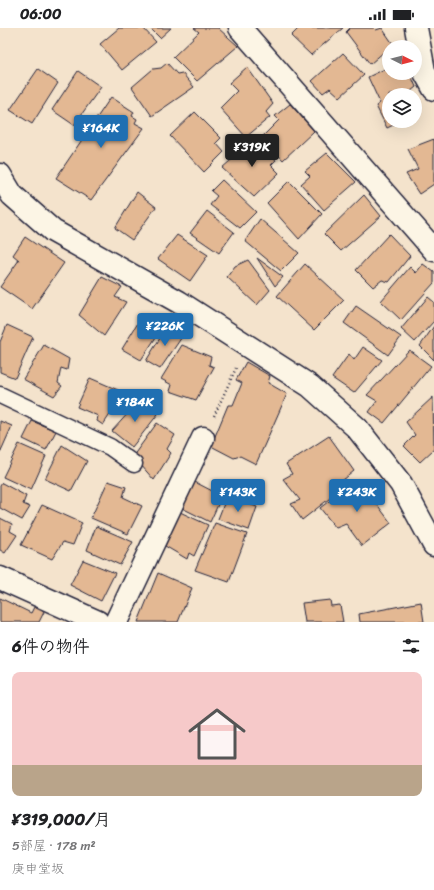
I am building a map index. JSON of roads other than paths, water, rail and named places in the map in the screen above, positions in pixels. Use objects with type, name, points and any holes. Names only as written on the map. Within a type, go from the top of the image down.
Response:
[{"type":"street","points":[[240,28],[434,250]]},
{"type":"street","points":[[416,28],[424,71],[434,89]]},
{"type":"street","points":[[0,174],[12,195],[54,231],[179,302],[247,344],[310,386],[357,428],[401,484],[434,545]]},
{"type":"street","points":[[116,622],[203,438]]},
{"type":"street","points":[[0,578],[98,622]]},
{"type":"lane","points":[[0,395],[110,447],[134,464]]}]
